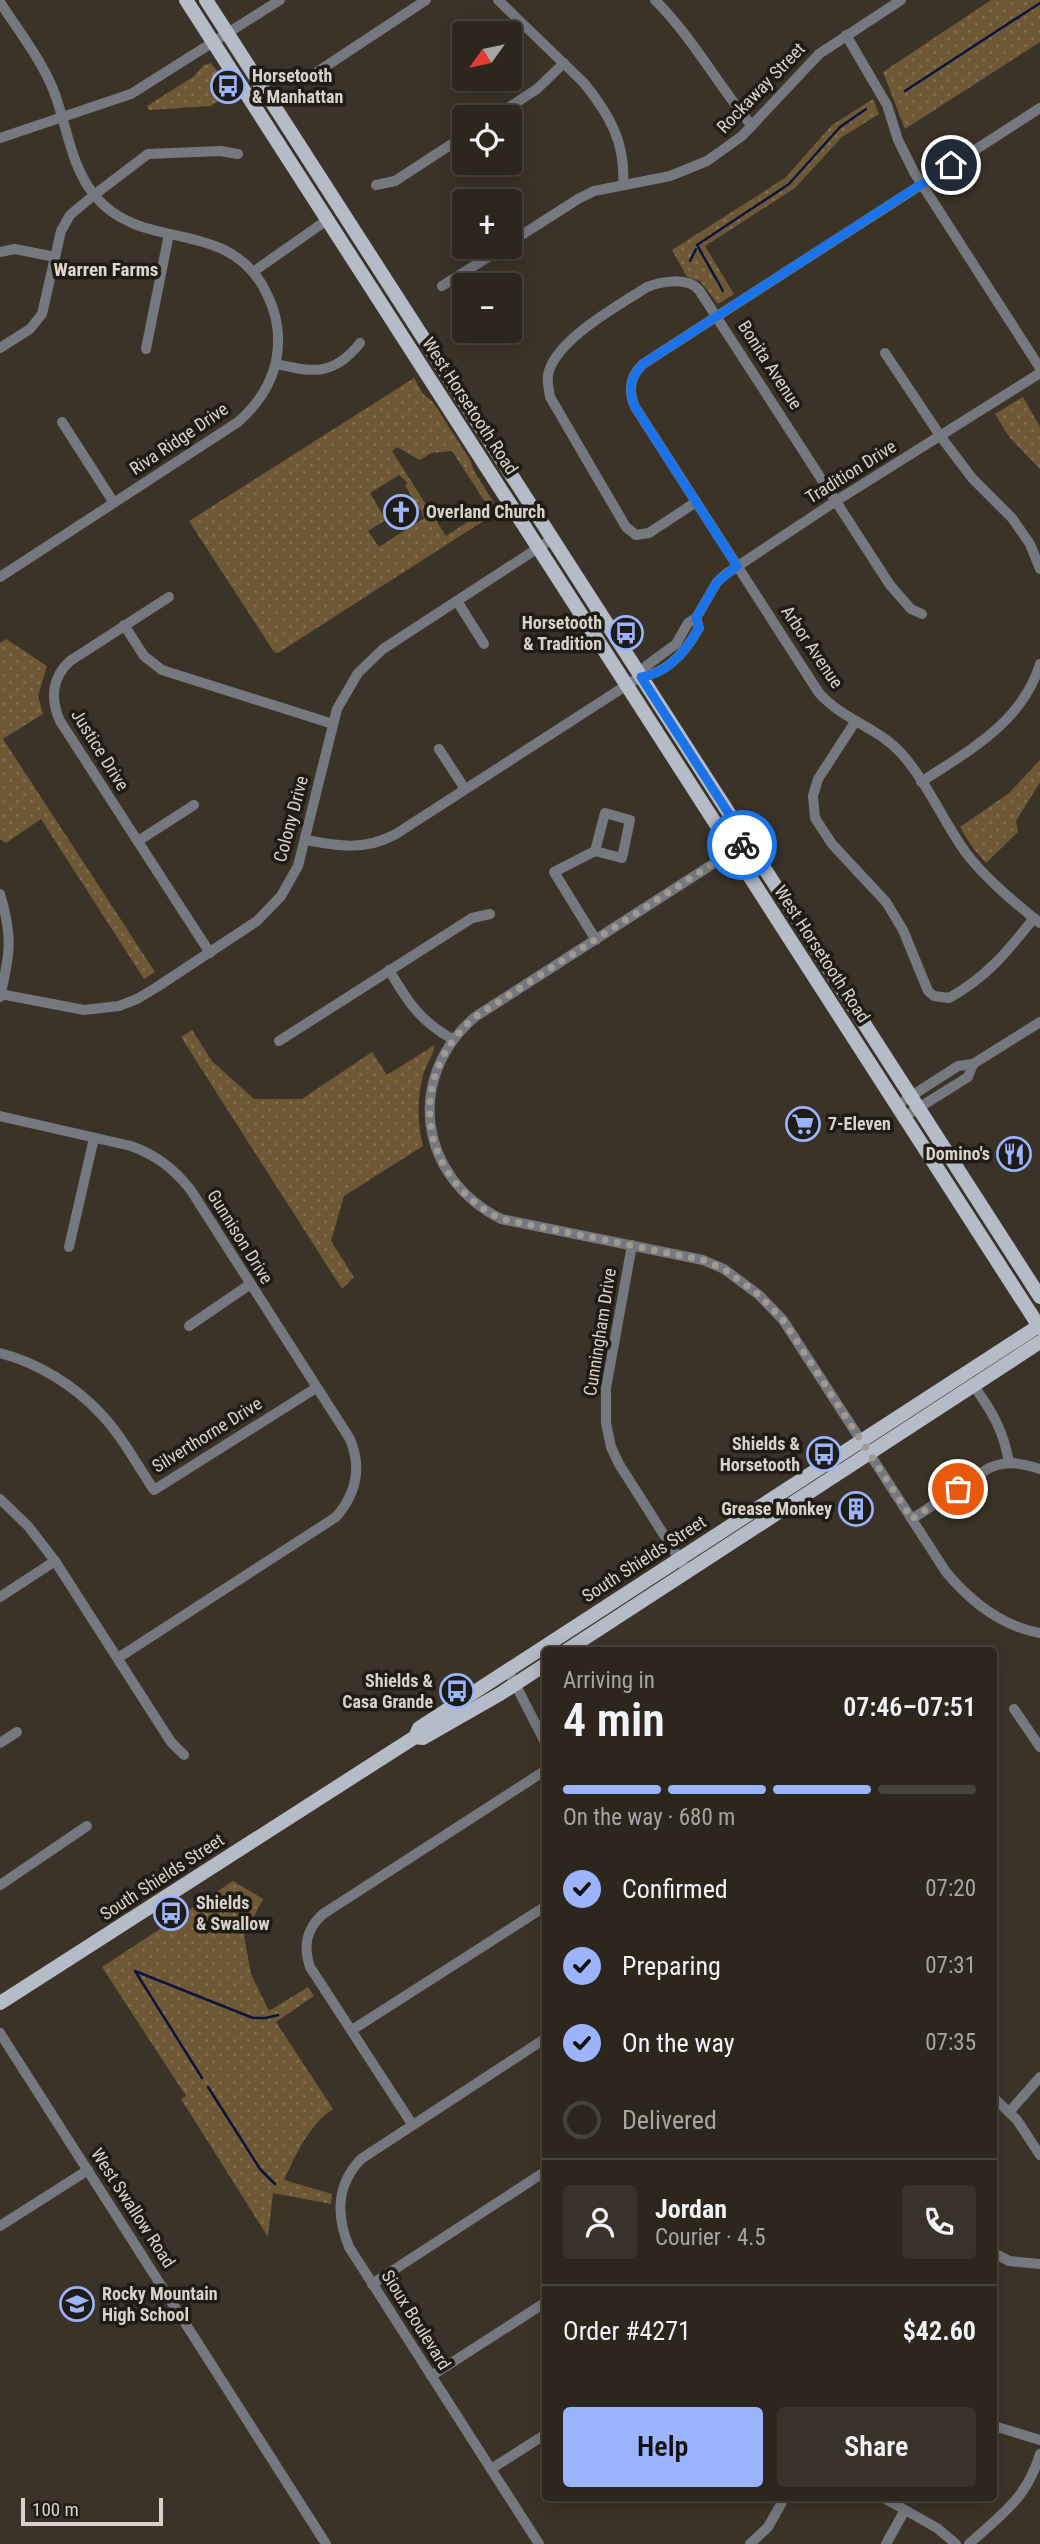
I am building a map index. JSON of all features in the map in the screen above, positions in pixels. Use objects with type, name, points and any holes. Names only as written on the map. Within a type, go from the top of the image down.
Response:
[{"type":"main road","name":"West Horsetooth Road","points":[[186,0],[1040,1326]]},
{"type":"main road","name":"West Horsetooth Road","points":[[206,0],[1040,1297]]},
{"type":"main road","name":"South Shields Street","points":[[546,1647],[683,1565],[865,1447],[1040,1326]]},
{"type":"main road","name":"South Shields Street","points":[[865,1447],[974,1386],[1040,1342]]},
{"type":"main road","name":"South Shields Street","points":[[571,1647],[683,1565]]},
{"type":"main road","name":"South Shields Street","points":[[415,1738],[419,1728],[542,1650]]},
{"type":"main road","name":"South Shields Street","points":[[0,2003],[415,1738],[424,1738],[542,1667]]},
{"type":"street","points":[[0,138],[131,94],[280,0]]},
{"type":"street","points":[[498,0],[584,83],[607,116],[625,163],[623,185]]},
{"type":"street","points":[[655,0],[693,44],[726,94],[752,126]]},
{"type":"street","name":"Rockaway Street","points":[[522,235],[594,191],[670,176],[726,149],[752,126],[800,71],[819,54],[901,0]]},
{"type":"street","name":"Riva Ridge Drive","points":[[0,2],[44,71],[77,165],[94,195],[125,221],[138,227],[219,246],[234,255],[253,272],[267,293],[276,321],[278,348],[268,386],[238,422],[0,577]]},
{"type":"street","points":[[308,78],[418,2]]},
{"type":"street","points":[[846,35],[887,105],[898,140],[922,184],[1040,371]]},
{"type":"street","points":[[512,105],[537,89],[564,63]]},
{"type":"street","points":[[717,316],[1040,108]]},
{"type":"street","points":[[376,186],[395,181],[452,144]]},
{"type":"street","points":[[0,348],[30,329],[42,314],[64,223],[94,195],[148,154],[220,150],[238,155]]},
{"type":"street","points":[[253,272],[327,220]]},
{"type":"street","points":[[146,349],[169,233]]},
{"type":"street","points":[[0,252],[15,249],[55,257]]},
{"type":"street","points":[[442,286],[485,259]]},
{"type":"street","name":"Bonita Avenue","points":[[696,502],[649,533],[636,535],[626,527],[550,397],[548,373],[557,356],[585,329],[647,287],[659,282],[695,285],[890,585],[911,609],[922,614]]},
{"type":"street","name":"Arbor Avenue","points":[[717,316],[643,364],[634,374],[631,383],[635,407],[819,693],[839,712],[878,733],[890,743],[912,768],[966,852],[982,872],[1037,921]]},
{"type":"street","points":[[275,364],[305,371],[324,369],[346,358],[360,343]]},
{"type":"street","points":[[886,353],[941,437],[972,478],[1012,517],[1030,544],[1040,569]]},
{"type":"street","name":"Tradition Drive","points":[[306,840],[344,847],[372,845],[396,834],[627,685],[641,677],[652,676],[684,651],[699,628],[696,618],[717,582],[737,566],[1040,371]]},
{"type":"street","points":[[62,422],[114,503]]},
{"type":"street","name":"Colony Drive","points":[[0,995],[65,1008],[84,1010],[110,1007],[137,999],[257,921],[281,897],[298,866],[333,724],[342,697],[365,664],[383,649],[552,540]]},
{"type":"street","name":"Justice Drive","points":[[169,597],[65,665],[55,682],[53,701],[60,721],[210,954]]},
{"type":"street","points":[[457,601],[484,644]]},
{"type":"street","points":[[124,625],[144,656],[162,670],[333,724]]},
{"type":"street","points":[[921,782],[1002,726],[1022,702],[1040,664]]},
{"type":"street","points":[[855,722],[818,779],[813,796],[815,818],[832,844],[891,909],[929,991],[934,996],[949,998],[979,980],[1037,921]]},
{"type":"street","points":[[439,749],[465,789]]},
{"type":"street","points":[[138,841],[194,805]]},
{"type":"street","points":[[747,842],[475,1017],[452,1039],[432,1080],[429,1115],[440,1159],[464,1193],[489,1213],[509,1222],[703,1260],[724,1269],[759,1295],[783,1320],[946,1572],[967,1596],[998,1618],[1040,1633]]},
{"type":"street","points":[[595,851],[554,872],[596,940]]},
{"type":"street","points":[[0,894],[9,922],[10,942],[0,995]]},
{"type":"street","points":[[279,1041],[472,918],[490,914]]},
{"type":"street","points":[[389,970],[410,1006],[421,1018],[452,1039]]},
{"type":"street","points":[[900,1111],[968,1077],[973,1065],[1040,1022]]},
{"type":"street","name":"Gunnison Drive","points":[[0,1116],[138,1149],[170,1167],[190,1189],[350,1439],[357,1463],[355,1483]]},
{"type":"street","points":[[69,1247],[94,1138]]},
{"type":"street","name":"Cunningham Drive","points":[[632,1245],[607,1388],[606,1423],[618,1464],[683,1565]]},
{"type":"street","points":[[188,1326],[249,1285]]},
{"type":"street","name":"Silverthorne Drive","points":[[0,1353],[37,1367],[82,1396],[101,1414],[154,1490],[316,1388]]},
{"type":"street","points":[[974,1386],[1005,1437],[1009,1462]]},
{"type":"street","points":[[912,1519],[1002,1462],[1040,1469]]},
{"type":"street","points":[[118,1658],[328,1523],[345,1507],[355,1483],[366,1487]]},
{"type":"street","points":[[0,1499],[28,1526],[55,1561],[171,1742],[184,1755]]},
{"type":"street","points":[[0,1597],[55,1561]]},
{"type":"street","points":[[508,1670],[542,1736]]},
{"type":"street","points":[[1014,1709],[1040,1747]]},
{"type":"street","points":[[0,1743],[17,1732]]},
{"type":"street","points":[[412,2124],[310,1967],[305,1950],[306,1941],[312,1925],[323,1914],[542,1773]]},
{"type":"street","points":[[0,1885],[87,1825]]},
{"type":"street","points":[[352,2030],[542,1909]]},
{"type":"street","name":"West Swallow Road","points":[[0,2033],[326,2544]]},
{"type":"street","name":"Sioux Boulevard","points":[[539,2544],[349,2247],[342,2231],[340,2196],[347,2177],[361,2159],[542,2041]]},
{"type":"street","points":[[1010,2111],[1040,2077]]},
{"type":"street","points":[[997,2100],[1010,2111],[1040,2155]]},
{"type":"street","points":[[0,2226],[88,2169]]},
{"type":"street","points":[[372,2284],[542,2174]]},
{"type":"street","points":[[997,2255],[1009,2261],[1040,2264]]},
{"type":"street","points":[[431,2376],[542,2305]]},
{"type":"street","points":[[997,2427],[1040,2440]]},
{"type":"street","points":[[491,2469],[542,2437]]},
{"type":"street","points":[[969,2544],[1021,2495],[1035,2472],[1040,2454]]},
{"type":"street","points":[[750,2544],[768,2527],[783,2501]]},
{"type":"street","points":[[889,2501],[937,2529],[956,2544]]},
{"type":"street","points":[[886,2544],[905,2510]]},
{"type":"shaded area","points":[[991,0],[1040,0],[1040,42],[905,129],[883,72]]},
{"type":"shaded area","points":[[211,63],[230,88],[230,93],[211,106],[149,110],[147,106],[193,77],[204,65]]},
{"type":"shaded area","points":[[873,99],[879,114],[842,137],[795,188],[705,246],[734,294],[718,304],[700,281],[687,277],[672,250],[785,178],[832,125]]},
{"type":"shaded area","points":[[414,378],[423,394],[433,402],[499,511],[278,653],[274,652],[189,521]],"holes":[[[397,447],[420,460],[431,453],[452,451],[489,508],[446,536],[392,451]],[[399,475],[408,483],[405,485],[424,518],[379,547],[368,531],[386,520],[370,493]]]},
{"type":"shaded area","points":[[1023,397],[1040,427],[1040,469],[1010,438],[995,414]]},
{"type":"shaded area","points":[[6,639],[47,666],[38,696],[43,714],[3,739],[155,972],[144,979],[41,819],[6,843],[0,839],[0,643]]},
{"type":"shaded area","points":[[1040,760],[1040,782],[1016,821],[1018,832],[986,863],[960,827],[1009,793]]},
{"type":"shaded area","points":[[192,1030],[212,1061],[254,1099],[302,1099],[372,1052],[387,1075],[435,1045],[420,1090],[419,1118],[423,1146],[344,1196],[331,1241],[354,1277],[342,1289],[181,1037]]},
{"type":"shaded area","points":[[233,1881],[263,1899],[244,1936],[251,1974],[269,2011],[308,1987],[314,1996],[276,2022],[333,2109],[310,2132],[284,2180],[332,2194],[331,2204],[273,2193],[268,2237],[181,2099],[186,2096],[102,1967]]},
{"type":"waterway","points":[[905,91],[1040,3]]},
{"type":"waterway","points":[[723,291],[697,245],[789,184],[840,127],[866,109]]},
{"type":"waterway","points":[[690,261],[696,249]]},
{"type":"waterway","points":[[202,2078],[135,1971],[253,2018],[278,2015]]},
{"type":"waterway","points":[[208,2087],[260,2169],[275,2184]]},
{"type":"way so far","points":[[742,845],[475,1017],[461,1029],[446,1048],[432,1080],[429,1115],[435,1146],[440,1159],[464,1193],[476,1204],[501,1219],[685,1254],[724,1269],[759,1295],[783,1320],[912,1519],[958,1489]]},
{"type":"place","name":"Horsetooth & Manhattan","points":[[228,86]]},
{"type":"place","name":"Overland Church","points":[[401,512]]},
{"type":"place","name":"Horsetooth & Tradition","points":[[626,633]]},
{"type":"place","name":"7-Eleven","points":[[803,1124]]},
{"type":"place","name":"Domino's","points":[[1014,1154]]},
{"type":"place","name":"Shields & Horsetooth","points":[[824,1454]]},
{"type":"place","name":"Grease Monkey","points":[[856,1509]]},
{"type":"place","name":"Shields & Casa Grande","points":[[457,1691]]},
{"type":"place","name":"Shields & Swallow","points":[[171,1913]]},
{"type":"place","name":"Rocky Mountain High School","points":[[77,2304]]},
{"type":"district","name":"Warren Farms","points":[[106,269]]},
{"type":"route","points":[[742,845],[747,842],[641,677],[652,676],[684,651],[699,628],[696,618],[717,582],[737,566],[635,407],[631,383],[634,374],[643,364],[951,165]]}]
